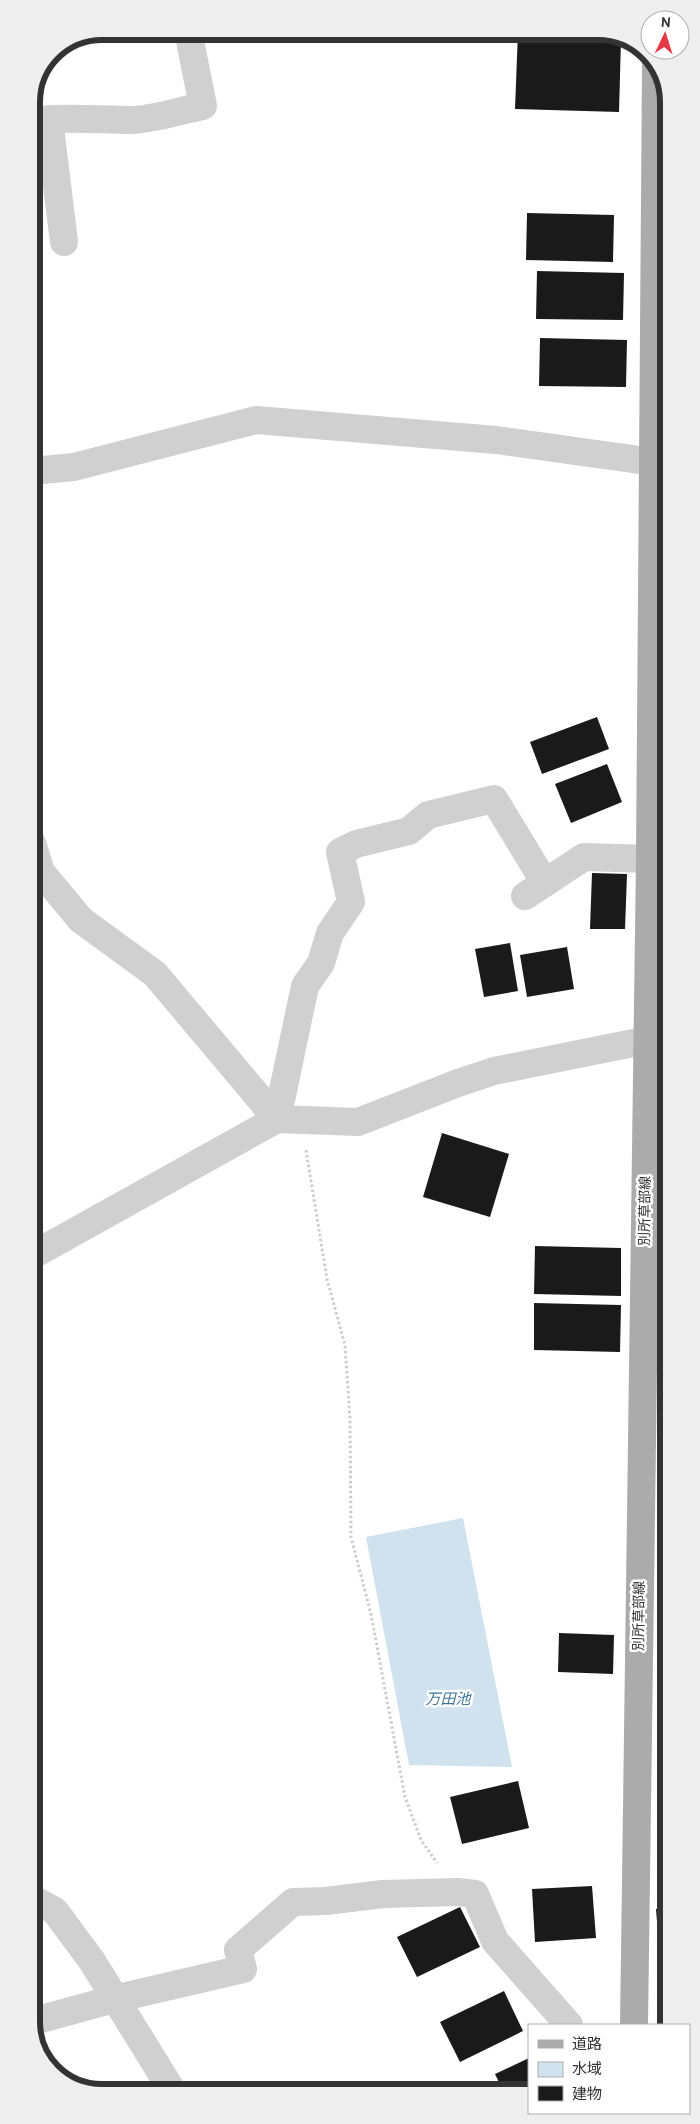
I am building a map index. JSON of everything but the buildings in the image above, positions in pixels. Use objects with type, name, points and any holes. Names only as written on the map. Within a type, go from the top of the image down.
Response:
[{"type":"main road","name":"別所草部線","points":[[634,2024],[658,1038],[650,859],[660,462],[656,81]]},
{"type":"street","points":[[64,242],[40,120],[90,118],[133,120],[203,106],[190,40]]},
{"type":"street","points":[[40,470],[74,467],[256,420],[496,440],[660,462]]},
{"type":"street","points":[[289,1119],[305,986],[321,963],[330,933],[351,902],[340,852],[356,844],[409,831],[428,815],[494,799],[535,889],[584,857],[650,859]]},
{"type":"street","points":[[40,869],[81,920],[155,974],[289,1119]]},
{"type":"street","points":[[40,1251],[289,1119],[358,1122],[494,1071],[658,1038]]},
{"type":"street","points":[[40,2019],[114,1999],[243,1969],[238,1950],[292,1902],[326,1901],[383,1894],[458,1892],[475,1894],[495,1940],[568,2024]]},
{"type":"street","points":[[40,1902],[54,1911],[92,1961],[168,2084]]},
{"type":"path","points":[[289,1119],[344,1345],[350,1419],[351,1537],[371,1614],[404,1797],[421,1840],[458,1892]]},
{"type":"water","name":"万田池","points":[[463,1518],[512,1767],[409,1765],[366,1537]]}]
